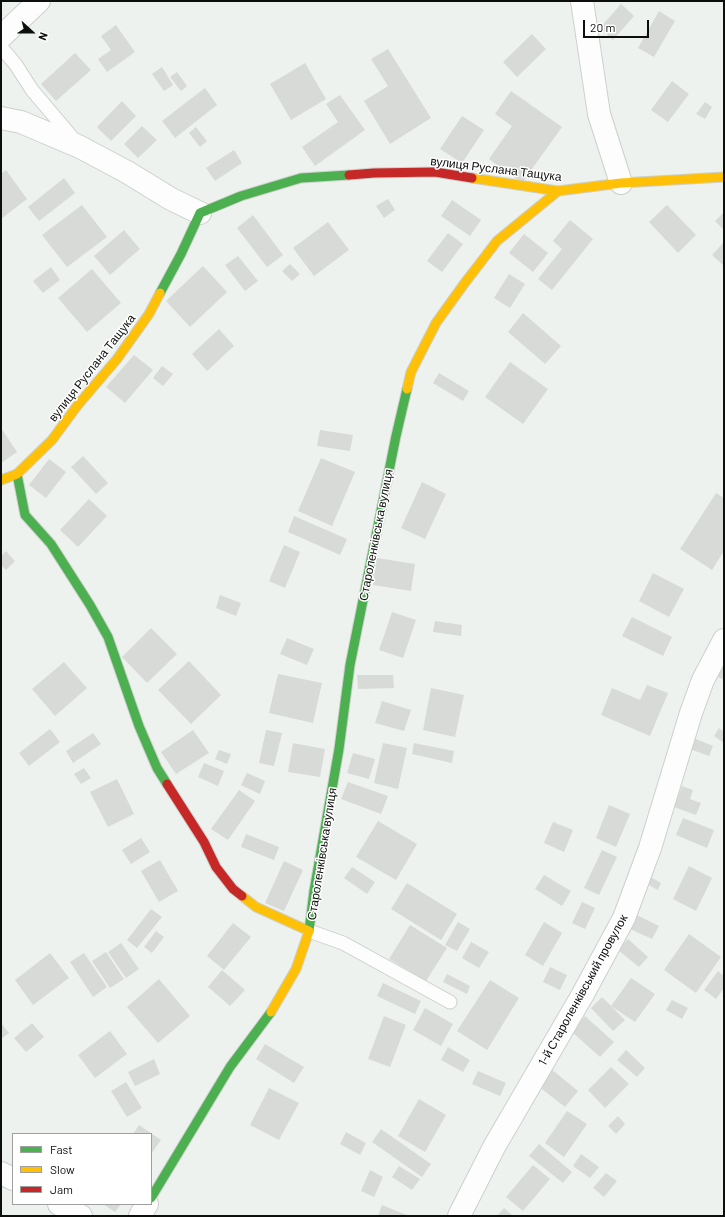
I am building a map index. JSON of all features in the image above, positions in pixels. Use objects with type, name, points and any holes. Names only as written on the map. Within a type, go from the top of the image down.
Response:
[{"type":"street","points":[[1,36],[39,1]]},
{"type":"street","points":[[582,1],[599,114],[621,183]]},
{"type":"street","points":[[1,118],[21,122],[80,146],[171,199],[200,213]]},
{"type":"street","name":"вулиця Руслана Тащука","points":[[1,480],[17,474],[52,440],[77,406],[117,359],[149,314],[182,254],[200,213],[241,196],[301,178],[374,173],[435,172],[558,191],[621,183],[724,177]]},
{"type":"street","name":"Староленківська вулиця","points":[[152,1196],[230,1068],[276,1004],[296,969],[309,931],[314,892],[340,749],[350,665],[396,436],[412,372],[436,323],[497,241],[558,191]]},
{"type":"street","name":"Староленківська вулиця","points":[[17,474],[25,515],[51,544],[90,604],[108,637],[139,726],[157,768],[204,842],[216,867],[232,889],[256,907],[309,931]]},
{"type":"street","name":"1-й Староленківський провулок","points":[[459,1216],[494,1147],[583,994],[624,918],[650,848],[691,713],[703,680],[724,640]]},
{"type":"street","points":[[1,1173],[12,1178]]},
{"type":"street","points":[[61,1205],[81,1216]]},
{"type":"street","points":[[140,1216],[146,1205]]},
{"type":"lane","points":[[1,47],[16,65],[32,90],[80,146]]},
{"type":"lane","points":[[309,931],[342,943],[450,1002]]},
{"type":"building","points":[[621,4],[634,16],[613,40],[600,28]]},
{"type":"building","points":[[659,11],[675,21],[654,57],[638,48]]},
{"type":"building","points":[[116,25],[135,52],[107,72],[98,59],[111,50],[101,36]]},
{"type":"building","points":[[532,34],[546,49],[517,77],[503,62]]},
{"type":"building","points":[[388,49],[431,118],[390,144],[364,101],[388,86],[371,59]]},
{"type":"building","points":[[75,53],[91,70],[56,101],[41,84]]},
{"type":"building","points":[[305,63],[326,99],[291,120],[270,84]]},
{"type":"building","points":[[162,67],[173,85],[164,91],[152,74]]},
{"type":"building","points":[[177,72],[187,86],[181,91],[170,77]]},
{"type":"building","points":[[672,81],[689,94],[668,122],[651,110]]},
{"type":"building","points":[[205,88],[217,105],[175,138],[162,121]]},
{"type":"building","points":[[511,91],[562,127],[522,183],[489,159],[512,126],[495,114]]},
{"type":"building","points":[[340,95],[365,130],[315,166],[302,147],[338,122],[326,104]]},
{"type":"building","points":[[122,101],[136,116],[111,141],[97,127]]},
{"type":"building","points":[[705,102],[712,107],[705,119],[696,114]]},
{"type":"building","points":[[462,116],[484,130],[462,163],[440,149]]},
{"type":"building","points":[[142,126],[157,140],[138,158],[124,144]]},
{"type":"building","points":[[196,127],[207,141],[200,147],[189,133]]},
{"type":"building","points":[[234,150],[242,163],[215,181],[206,168]]},
{"type":"building","points":[[6,170],[27,199],[1,219],[1,174]]},
{"type":"building","points":[[64,178],[75,193],[39,221],[28,207]]},
{"type":"building","points":[[388,199],[395,210],[384,218],[376,206]]},
{"type":"building","points":[[452,200],[481,220],[470,236],[441,216]]},
{"type":"building","points":[[82,205],[107,237],[67,267],[42,235]]},
{"type":"building","points":[[667,205],[696,235],[678,253],[649,222]]},
{"type":"building","points":[[724,212],[724,230],[715,221]]},
{"type":"building","points":[[253,215],[283,255],[267,267],[237,228]]},
{"type":"building","points":[[570,220],[593,239],[552,290],[538,279],[562,249],[553,241]]},
{"type":"building","points":[[328,222],[349,250],[314,276],[293,248]]},
{"type":"building","points":[[124,230],[140,249],[110,275],[94,256]]},
{"type":"building","points":[[448,233],[463,244],[442,272],[427,261]]},
{"type":"building","points":[[524,234],[548,253],[533,272],[509,253]]},
{"type":"building","points":[[724,242],[724,266],[712,255]]},
{"type":"building","points":[[238,256],[258,281],[245,291],[225,265]]},
{"type":"building","points":[[290,264],[300,274],[292,281],[282,271]]},
{"type":"building","points":[[203,266],[227,292],[190,327],[166,301]]},
{"type":"building","points":[[51,267],[60,280],[43,293],[33,281]]},
{"type":"building","points":[[92,269],[121,303],[87,332],[58,298]]},
{"type":"building","points":[[509,274],[525,284],[510,308],[494,298]]},
{"type":"building","points":[[523,313],[561,346],[545,364],[508,332]]},
{"type":"building","points":[[219,329],[234,346],[207,371],[192,354]]},
{"type":"building","points":[[134,355],[153,370],[125,403],[106,387]]},
{"type":"building","points":[[510,362],[548,389],[523,424],[485,397]]},
{"type":"building","points":[[162,366],[173,374],[163,386],[153,378]]},
{"type":"building","points":[[439,373],[469,391],[463,401],[433,383]]},
{"type":"building","points":[[1,428],[17,452],[1,463]]},
{"type":"building","points":[[320,430],[353,435],[350,451],[317,446]]},
{"type":"building","points":[[83,456],[108,483],[96,494],[71,467]]},
{"type":"building","points":[[321,458],[355,472],[332,526],[298,511]]},
{"type":"building","points":[[49,459],[66,472],[46,498],[29,485]]},
{"type":"building","points":[[422,482],[446,494],[425,539],[401,528]]},
{"type":"building","points":[[716,493],[724,498],[724,551],[712,570],[680,549]]},
{"type":"building","points":[[89,499],[107,516],[78,547],[60,530]]},
{"type":"building","points":[[294,516],[347,539],[340,555],[288,532]]},
{"type":"building","points":[[284,545],[300,552],[285,588],[269,581]]},
{"type":"building","points":[[6,551],[15,561],[6,570],[1,565],[1,556]]},
{"type":"building","points":[[377,558],[415,564],[411,591],[373,585]]},
{"type":"building","points":[[653,573],[684,589],[669,617],[639,601]]},
{"type":"building","points":[[220,595],[241,603],[236,616],[216,608]]},
{"type":"building","points":[[392,612],[416,620],[403,658],[379,650]]},
{"type":"building","points":[[632,617],[672,637],[663,656],[622,636]]},
{"type":"building","points":[[435,621],[462,625],[461,636],[433,632]]},
{"type":"building","points":[[151,628],[177,654],[147,683],[122,657]]},
{"type":"building","points":[[287,638],[314,649],[307,665],[280,654]]},
{"type":"building","points":[[724,654],[724,680],[711,673]]},
{"type":"building","points":[[189,661],[221,695],[191,724],[158,690]]},
{"type":"building","points":[[64,662],[87,688],[55,716],[32,689]]},
{"type":"building","points":[[278,674],[322,683],[313,723],[269,713]]},
{"type":"building","points":[[357,675],[393,675],[394,688],[358,689]]},
{"type":"building","points":[[647,685],[668,693],[650,736],[601,715],[612,688],[640,700]]},
{"type":"building","points":[[431,688],[464,695],[455,737],[423,730]]},
{"type":"building","points":[[382,701],[411,710],[404,731],[375,723]]},
{"type":"building","points":[[719,728],[724,732],[724,743],[714,736]]},
{"type":"building","points":[[50,729],[60,742],[29,766],[19,753]]},
{"type":"building","points":[[193,730],[209,753],[176,774],[161,752]]},
{"type":"building","points":[[266,730],[282,733],[274,766],[259,763]]},
{"type":"building","points":[[93,733],[101,744],[73,763],[66,751]]},
{"type":"building","points":[[691,737],[713,746],[709,756],[687,748]]},
{"type":"building","points":[[293,743],[325,749],[320,777],[288,772]]},
{"type":"building","points":[[383,743],[407,748],[398,789],[374,783]]},
{"type":"building","points":[[414,743],[454,751],[452,763],[412,754]]},
{"type":"building","points":[[219,750],[231,754],[227,764],[215,759]]},
{"type":"building","points":[[353,753],[375,759],[369,779],[347,773]]},
{"type":"building","points":[[204,763],[224,771],[218,786],[198,777]]},
{"type":"building","points":[[84,768],[91,778],[81,784],[74,774]]},
{"type":"building","points":[[247,773],[265,781],[260,794],[241,785]]},
{"type":"building","points":[[117,779],[134,814],[108,827],[90,792]]},
{"type":"building","points":[[348,782],[388,796],[381,814],[341,799]]},
{"type":"building","points":[[682,786],[693,790],[690,799],[701,803],[696,815],[674,807]]},
{"type":"building","points":[[239,790],[255,801],[228,840],[211,829]]},
{"type":"building","points":[[609,805],[630,814],[616,847],[596,838]]},
{"type":"building","points":[[683,818],[714,830],[707,848],[676,835]]},
{"type":"building","points":[[378,821],[417,844],[396,880],[356,857]]},
{"type":"building","points":[[553,822],[573,830],[564,852],[544,843]]},
{"type":"building","points":[[246,834],[279,847],[274,860],[241,847]]},
{"type":"building","points":[[141,838],[150,852],[131,864],[122,850]]},
{"type":"building","points":[[602,850],[617,857],[599,895],[584,888]]},
{"type":"building","points":[[160,860],[178,891],[159,902],[141,871]]},
{"type":"building","points":[[284,861],[303,870],[284,911],[265,903]]},
{"type":"building","points":[[689,866],[712,878],[696,911],[673,899]]},
{"type":"building","points":[[352,867],[375,882],[367,894],[344,878]]},
{"type":"building","points":[[544,875],[571,891],[562,906],[535,889]]},
{"type":"building","points":[[649,876],[661,883],[658,890],[645,883]]},
{"type":"building","points":[[407,883],[457,914],[441,940],[391,909]]},
{"type":"building","points":[[582,902],[595,908],[585,929],[572,923]]},
{"type":"building","points":[[151,909],[162,917],[137,948],[127,940]]},
{"type":"building","points":[[637,915],[659,926],[652,939],[630,929]]},
{"type":"building","points":[[458,922],[470,929],[457,951],[445,945]]},
{"type":"building","points":[[544,922],[562,933],[543,966],[525,955]]},
{"type":"building","points":[[233,923],[251,937],[224,970],[207,956]]},
{"type":"building","points":[[410,925],[447,948],[426,981],[389,959]]},
{"type":"building","points":[[156,931],[164,937],[152,953],[144,947]]},
{"type":"building","points":[[689,934],[721,957],[696,993],[664,970]]},
{"type":"building","points":[[628,939],[648,957],[639,967],[618,950]]},
{"type":"building","points":[[471,942],[489,952],[479,968],[462,958]]},
{"type":"building","points":[[121,943],[139,969],[126,978],[108,952]]},
{"type":"building","points":[[106,952],[124,979],[110,988],[92,961]]},
{"type":"building","points":[[50,953],[69,978],[33,1005],[15,980]]},
{"type":"building","points":[[84,953],[107,987],[93,997],[70,962]]},
{"type":"building","points":[[550,967],[567,975],[560,990],[543,982]]},
{"type":"building","points":[[222,970],[245,990],[230,1006],[208,987]]},
{"type":"building","points":[[718,971],[724,976],[724,988],[716,999],[704,990]]},
{"type":"building","points":[[447,974],[470,986],[467,994],[443,982]]},
{"type":"building","points":[[631,978],[655,994],[635,1022],[611,1006]]},
{"type":"building","points":[[159,979],[190,1016],[158,1043],[127,1007]]},
{"type":"building","points":[[490,980],[519,998],[487,1050],[457,1031]]},
{"type":"building","points":[[383,983],[421,1001],[415,1014],[377,996]]},
{"type":"building","points":[[602,997],[625,1020],[613,1031],[591,1008]]},
{"type":"building","points":[[672,1000],[688,1008],[682,1019],[666,1010]]},
{"type":"building","points":[[425,1008],[453,1024],[441,1046],[413,1030]]},
{"type":"building","points":[[384,1016],[406,1025],[390,1067],[368,1059]]},
{"type":"building","points":[[585,1016],[614,1042],[600,1057],[572,1032]]},
{"type":"building","points":[[1,1023],[9,1033],[1,1039]]},
{"type":"building","points":[[32,1023],[44,1037],[26,1052],[14,1038]]},
{"type":"building","points":[[110,1031],[127,1054],[95,1078],[78,1055]]},
{"type":"building","points":[[265,1044],[304,1067],[294,1083],[256,1059]]},
{"type":"building","points":[[448,1047],[470,1060],[463,1072],[441,1060]]},
{"type":"building","points":[[626,1050],[645,1068],[637,1077],[617,1060]]},
{"type":"building","points":[[154,1059],[160,1074],[135,1086],[128,1072]]},
{"type":"building","points":[[611,1067],[629,1084],[605,1108],[588,1090]]},
{"type":"building","points":[[551,1069],[578,1091],[565,1107],[538,1086]]},
{"type":"building","points":[[478,1071],[506,1083],[500,1096],[472,1084]]},
{"type":"building","points":[[126,1082],[142,1108],[127,1117],[111,1091]]},
{"type":"building","points":[[269,1088],[299,1103],[279,1140],[250,1125]]},
{"type":"building","points":[[419,1099],[446,1115],[425,1152],[398,1136]]},
{"type":"building","points":[[567,1111],[587,1124],[564,1157],[545,1143]]},
{"type":"building","points":[[618,1116],[625,1124],[616,1134],[608,1126]]},
{"type":"building","points":[[139,1125],[151,1133],[134,1133]]},
{"type":"building","points":[[381,1129],[431,1164],[422,1177],[372,1142]]},
{"type":"building","points":[[346,1132],[366,1143],[360,1155],[340,1144]]},
{"type":"building","points":[[152,1134],[161,1140],[152,1153]]},
{"type":"building","points":[[539,1144],[572,1172],[563,1183],[529,1156]]},
{"type":"building","points":[[581,1154],[599,1167],[590,1178],[573,1166]]},
{"type":"building","points":[[533,1165],[550,1179],[523,1211],[506,1197]]},
{"type":"building","points":[[399,1166],[420,1179],[412,1190],[392,1177]]},
{"type":"building","points":[[370,1170],[383,1177],[374,1197],[361,1191]]},
{"type":"building","points":[[606,1173],[617,1181],[604,1197],[593,1188]]},
{"type":"building","points":[[104,1205],[120,1205],[115,1212]]},
{"type":"building","points":[[382,1205],[409,1216],[378,1216]]},
{"type":"building","points":[[504,1208],[513,1216],[497,1216]]},
{"type":"traffic: fast","points":[[160,293],[181,254],[200,213],[241,196],[301,178],[349,175]]},
{"type":"traffic: fast","points":[[309,931],[314,891],[339,749],[350,665],[396,436],[407,389]]},
{"type":"traffic: fast","points":[[17,474],[25,515],[51,544],[90,605],[108,637],[139,726],[157,768],[167,784]]},
{"type":"traffic: fast","points":[[152,1196],[230,1067],[271,1012]]},
{"type":"traffic: slow","points":[[472,178],[558,191],[621,183],[724,177]]},
{"type":"traffic: slow","points":[[407,389],[411,372],[436,323],[464,284],[497,241],[558,191]]},
{"type":"traffic: slow","points":[[1,480],[17,474],[52,440],[77,406],[117,359],[149,314],[160,293]]},
{"type":"traffic: slow","points":[[242,896],[256,907],[309,931],[296,969],[271,1012]]},
{"type":"traffic: jam","points":[[349,175],[435,172],[472,178]]},
{"type":"traffic: jam","points":[[167,784],[204,842],[216,867],[233,889],[242,896]]}]
